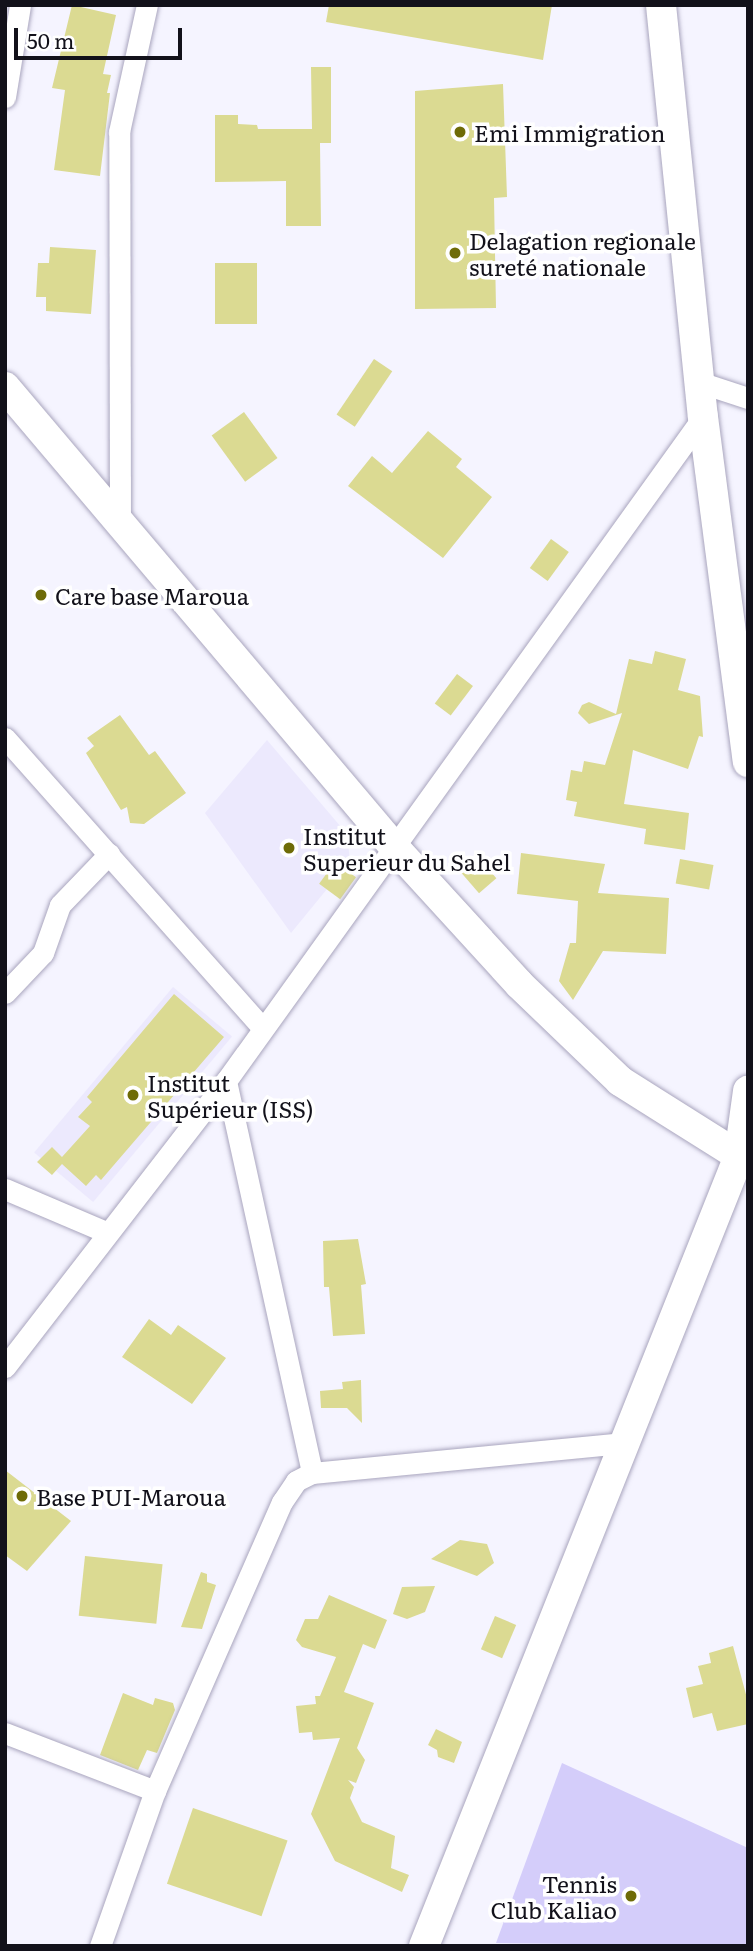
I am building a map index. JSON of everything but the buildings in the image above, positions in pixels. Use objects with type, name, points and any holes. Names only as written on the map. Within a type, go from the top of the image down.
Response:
[{"type":"street","points":[[5,97],[20,5]]},
{"type":"street","points":[[120,520],[119,132],[147,5]]},
{"type":"street","points":[[661,5],[703,417],[748,762]]},
{"type":"street","points":[[699,382],[748,398]]},
{"type":"street","points":[[5,387],[395,848],[519,984],[620,1081],[743,1158]]},
{"type":"street","points":[[5,1367],[106,1232],[226,1081],[261,1026],[395,848],[703,417]]},
{"type":"street","points":[[5,738],[261,1026]]},
{"type":"street","points":[[5,993],[43,953],[60,905],[109,854]]},
{"type":"street","points":[[226,1081],[312,1473]]},
{"type":"street","points":[[424,1946],[625,1443],[743,1158],[748,1091]]},
{"type":"street","points":[[5,1189],[106,1232]]},
{"type":"street","points":[[100,1946],[155,1791],[282,1502],[296,1481],[312,1473],[625,1443]]},
{"type":"street","points":[[5,1733],[155,1791]]},
{"type":"shaded area","name":"Institut Superieur du Sahel","points":[[267,740],[347,834],[350,861],[291,933],[205,813]]},
{"type":"shaded area","name":"Institut Supérieur (ISS)","points":[[173,987],[232,1036],[93,1202],[34,1152]]},
{"type":"shaded area","name":"Tennis Club Kaliao","points":[[562,1763],[748,1848],[748,1946],[496,1943]]},
{"type":"place","name":"Emi Immigration","points":[[460,132]]},
{"type":"place","name":"Delagation regionale sureté nationale","points":[[455,253]]},
{"type":"place","name":"Care base Maroua","points":[[41,595]]},
{"type":"place","name":"Institut Superieur du Sahel","points":[[289,848]]},
{"type":"place","name":"Institut Supérieur (ISS)","points":[[133,1095]]},
{"type":"place","name":"Base PUI-Maroua","points":[[22,1496]]},
{"type":"place","name":"Tennis Club Kaliao","points":[[631,1896]]}]
